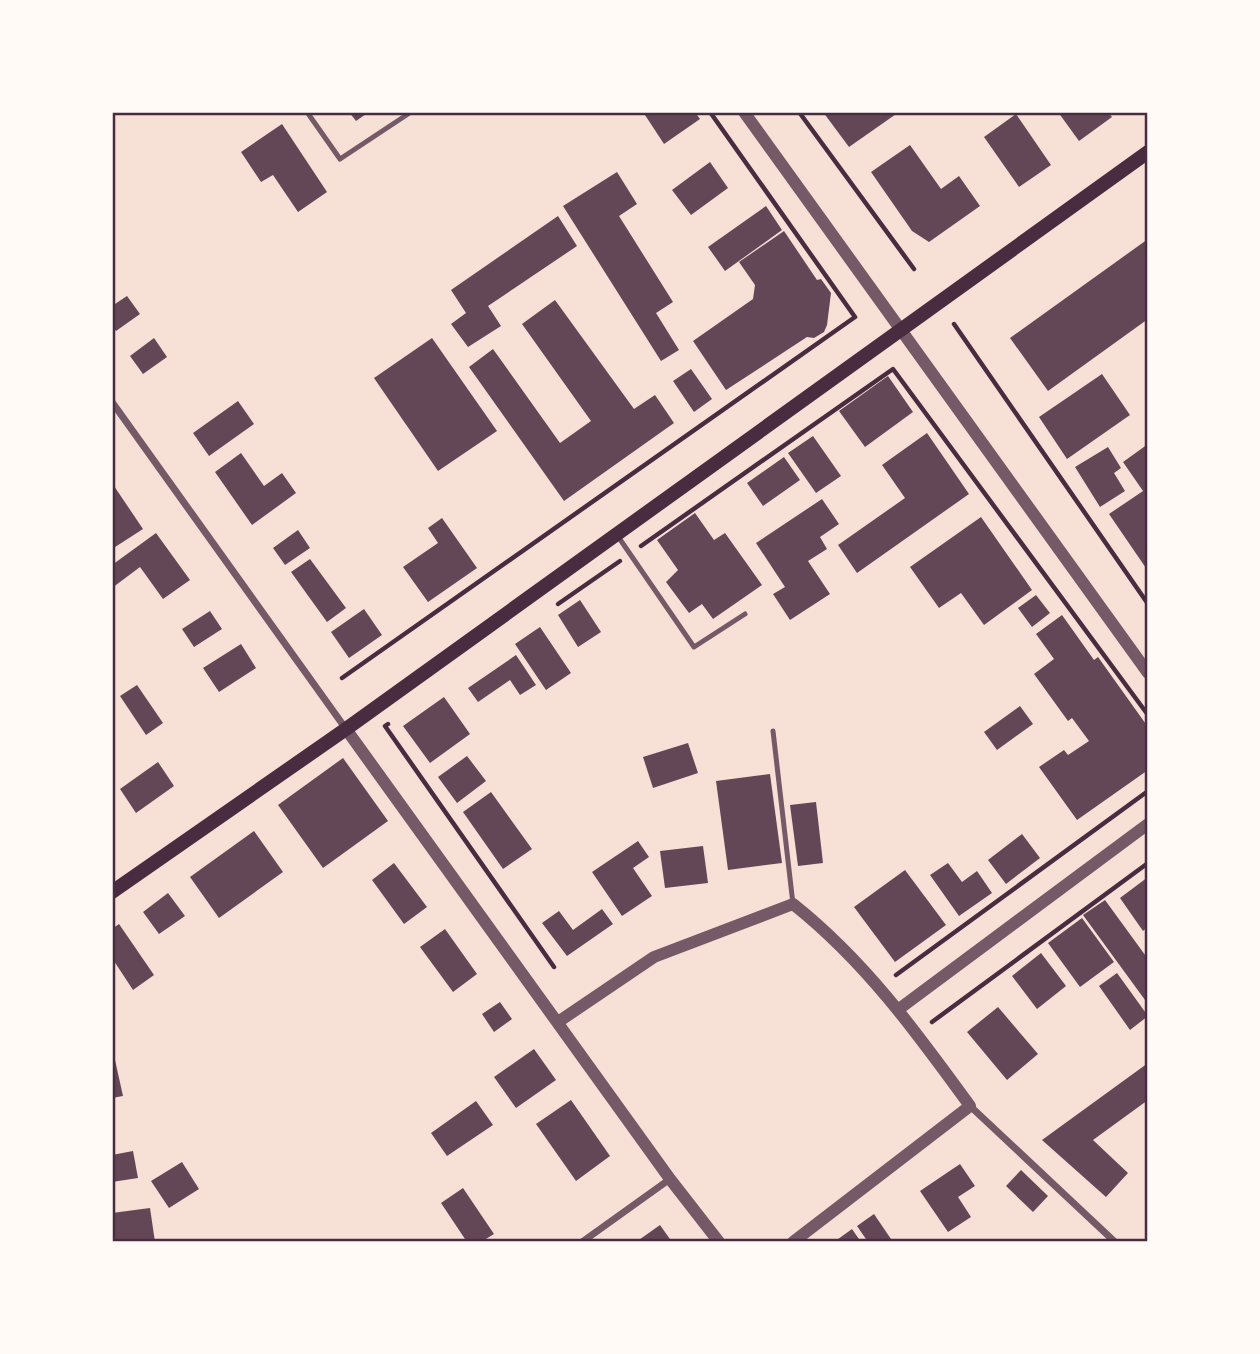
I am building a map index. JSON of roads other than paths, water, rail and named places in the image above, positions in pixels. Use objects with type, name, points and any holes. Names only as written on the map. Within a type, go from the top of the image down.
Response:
[{"type":"main road","points":[[112,892],[346,729],[616,532],[1148,152]]},
{"type":"street","points":[[744,112],[1148,673]]},
{"type":"street","points":[[112,402],[670,1179],[719,1242]]},
{"type":"street","points":[[899,1009],[1148,824]]},
{"type":"street","points":[[558,1022],[654,957],[793,904],[823,927],[899,1009],[970,1107],[1115,1242]]},
{"type":"street","points":[[793,1242],[970,1107]]},
{"type":"street","points":[[582,1242],[670,1179]]},
{"type":"lane","points":[[307,112],[340,159],[411,112]]},
{"type":"lane","points":[[616,532],[694,647],[745,614]]},
{"type":"lane","points":[[773,732],[793,904]]}]
